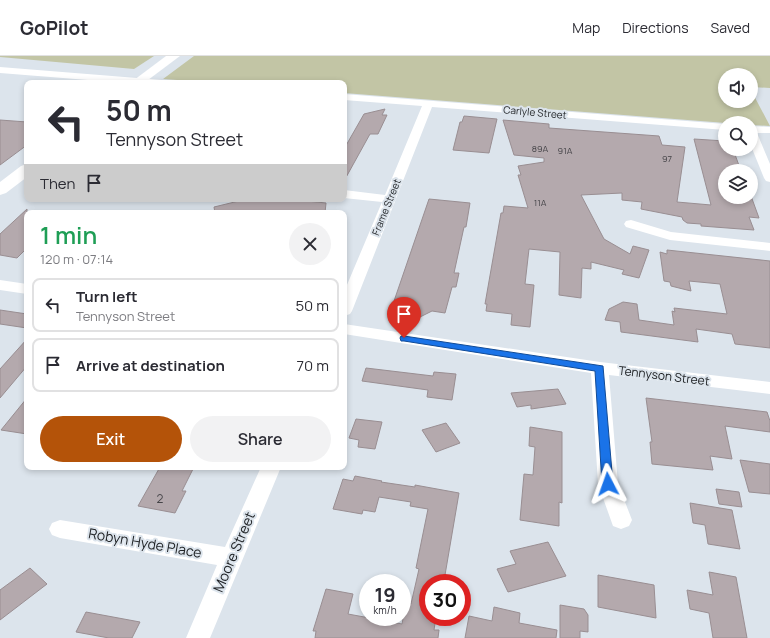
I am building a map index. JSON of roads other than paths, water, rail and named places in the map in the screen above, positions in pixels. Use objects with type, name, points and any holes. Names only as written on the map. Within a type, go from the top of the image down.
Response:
[{"type":"street","points":[[140,80],[174,56]]},
{"type":"street","points":[[0,70],[114,80]]},
{"type":"street","name":"Carlyle Street","points":[[347,97],[718,126]]},
{"type":"street","name":"Frame Street","points":[[347,304],[428,103]]},
{"type":"street","points":[[758,129],[770,130]]},
{"type":"street","points":[[758,149],[770,178]]},
{"type":"street","points":[[0,190],[24,171]]},
{"type":"street","points":[[347,194],[390,199]]},
{"type":"street","points":[[631,224],[670,236],[770,247]]},
{"type":"street","points":[[0,285],[24,289]]},
{"type":"street","name":"Tennyson Street","points":[[347,329],[600,368],[770,388]]},
{"type":"street","points":[[600,368],[608,484],[621,520]]},
{"type":"street","name":"Moore Street","points":[[198,638],[270,470]]},
{"type":"street","name":"Robyn Hyde Place","points":[[60,529],[231,558]]}]
